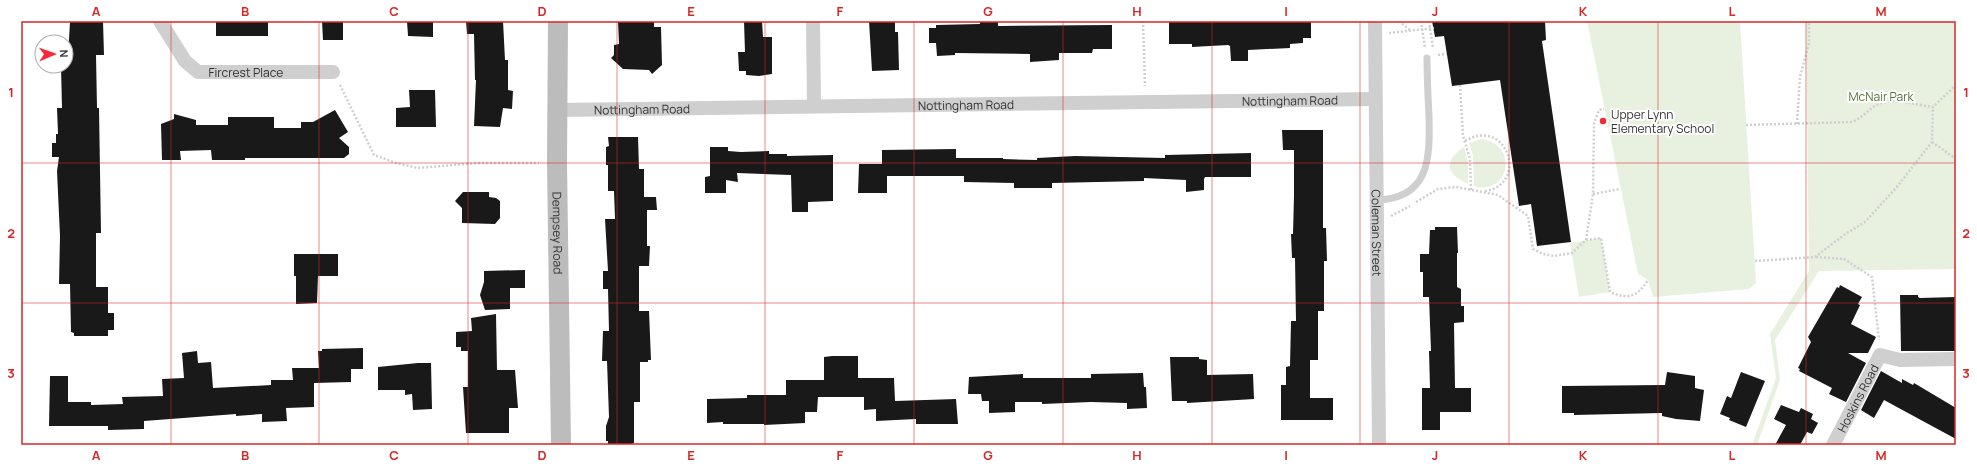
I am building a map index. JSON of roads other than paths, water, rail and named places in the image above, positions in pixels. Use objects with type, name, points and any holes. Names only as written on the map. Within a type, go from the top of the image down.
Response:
[{"type":"street","name":"Fircrest Place","points":[[160,21],[185,61],[198,72],[333,72]]},
{"type":"street","name":"Dempsey Road","points":[[558,21],[557,163],[561,445]]},
{"type":"street","points":[[813,21],[814,106]]},
{"type":"street","name":"Coleman Street","points":[[1375,27],[1379,445]]},
{"type":"street","name":"Nottingham Road","points":[[558,110],[1375,99]]},
{"type":"street","name":"Hoskins Road","points":[[1833,445],[1880,355],[1900,360],[1956,359]]},
{"type":"lane","points":[[1376,200],[1388,200],[1411,191],[1425,172],[1430,142],[1427,58]]},
{"type":"place","name":"Upper Lynn Elementary School","points":[[1603,121]]},
{"type":"park label","name":"McNair Park","points":[[1881,96]]}]
